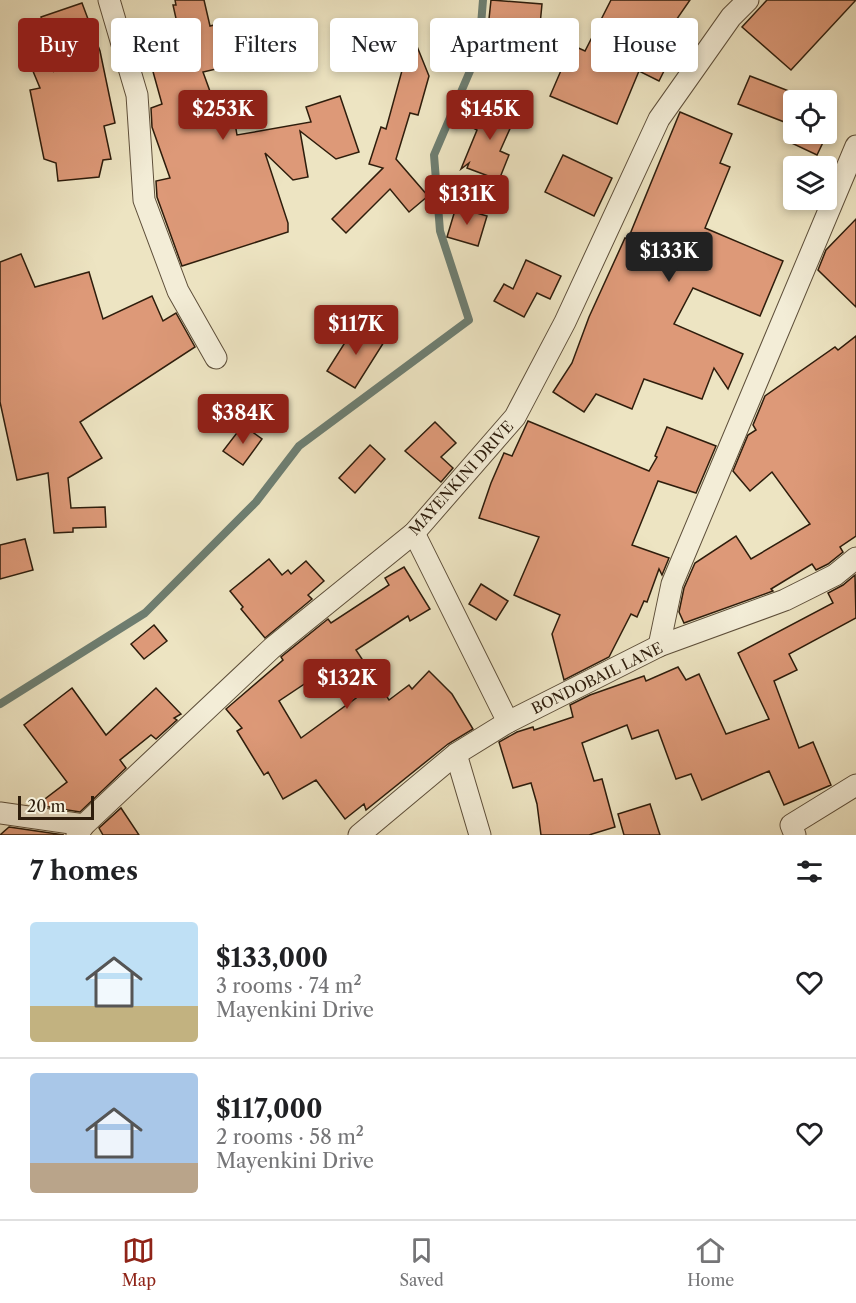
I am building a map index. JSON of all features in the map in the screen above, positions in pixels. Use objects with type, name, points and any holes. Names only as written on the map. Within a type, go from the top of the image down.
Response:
[{"type":"street","points":[[109,0],[137,95],[144,200],[178,291],[216,358]]},
{"type":"street","name":"MAYENKINI DRIVE","points":[[81,830],[272,648],[414,533],[515,417],[566,321],[659,119],[731,17],[748,0]]},
{"type":"street","points":[[659,646],[672,584],[856,146]]},
{"type":"street","points":[[414,533],[508,722]]},
{"type":"street","name":"BONDOBAIL LANE","points":[[359,835],[456,754],[508,722],[659,646],[785,600],[835,575],[856,558]]},
{"type":"street","points":[[456,754],[480,835]]},
{"type":"street","points":[[793,830],[856,785]]},
{"type":"street","points":[[0,813],[81,830]]},
{"type":"building","points":[[175,0],[204,0],[210,26],[213,25],[213,70],[203,72],[220,119],[234,117],[237,135],[311,122],[306,107],[340,96],[359,152],[336,159],[300,131],[308,177],[293,180],[265,153],[288,223],[288,232],[182,266],[157,197],[156,181],[170,178],[152,127],[151,108],[162,104],[153,72],[201,72],[201,18],[176,18],[173,5],[176,5]]},
{"type":"building","points":[[491,0],[542,4],[541,18],[489,18]]},
{"type":"building","points":[[611,0],[690,0],[678,18],[602,18]]},
{"type":"building","points":[[767,0],[856,0],[791,70],[742,27]]},
{"type":"building","points":[[82,3],[88,18],[41,18]]},
{"type":"building","points":[[591,39],[591,72],[639,72],[617,124],[550,96],[560,72],[579,72],[579,48],[585,51]]},
{"type":"building","points":[[99,48],[115,123],[104,126],[111,159],[103,160],[99,177],[58,181],[56,163],[44,159],[30,90],[40,88],[33,72],[99,72]]},
{"type":"building","points":[[418,49],[429,76],[418,115],[410,113],[396,159],[428,196],[409,212],[390,189],[346,233],[332,219],[383,168],[369,164],[381,127],[386,129],[402,72],[418,72]]},
{"type":"building","points":[[641,72],[664,72],[659,81]]},
{"type":"building","points":[[750,76],[786,90],[783,90],[783,122],[738,104]]},
{"type":"building","points":[[485,100],[517,113],[500,151],[509,155],[499,180],[467,168],[469,163],[461,169],[477,130],[473,128]]},
{"type":"building","points":[[680,112],[732,134],[720,163],[730,167],[705,228],[783,261],[760,316],[693,288],[674,324],[743,354],[728,389],[714,368],[702,399],[644,379],[632,409],[596,394],[584,412],[553,392],[572,363],[589,317],[625,238],[628,239]]},
{"type":"building","points":[[794,144],[822,144],[817,155]]},
{"type":"building","points":[[563,155],[612,178],[594,216],[545,192]]},
{"type":"building","points":[[456,207],[487,216],[478,246],[447,237]]},
{"type":"building","points":[[856,219],[856,307],[818,270],[826,250]]},
{"type":"building","points":[[21,254],[35,287],[89,272],[103,319],[152,296],[163,321],[176,313],[195,347],[80,422],[102,458],[68,478],[71,508],[105,507],[106,527],[73,528],[73,532],[54,533],[48,473],[17,480],[0,402],[0,262]]},
{"type":"building","points":[[526,260],[561,276],[550,299],[537,293],[524,317],[494,301],[504,284],[513,289]]},
{"type":"building","points":[[356,325],[384,342],[355,388],[327,371]]},
{"type":"building","points":[[856,336],[856,536],[840,547],[843,552],[828,564],[816,570],[812,564],[771,589],[773,591],[684,623],[679,612],[684,588],[695,563],[736,536],[751,559],[810,524],[772,472],[750,491],[733,471],[748,435],[756,430],[753,425],[765,396],[835,347],[838,350]]},
{"type":"building","points":[[528,421],[649,471],[657,457],[655,456],[667,427],[716,446],[696,493],[658,481],[632,545],[669,558],[662,575],[659,569],[647,602],[644,601],[637,617],[631,614],[609,657],[564,680],[552,634],[560,615],[514,595],[539,537],[479,518],[504,453],[512,456]]},
{"type":"building","points":[[435,422],[456,443],[441,457],[453,468],[441,482],[405,451]]},
{"type":"building","points":[[243,425],[262,439],[243,465],[223,451]]},
{"type":"building","points":[[370,445],[385,459],[355,493],[339,478]]},
{"type":"building","points":[[25,539],[33,570],[0,579],[0,545]]},
{"type":"building","points":[[269,559],[282,575],[288,570],[291,574],[306,561],[324,581],[308,595],[312,599],[265,638],[241,609],[243,607],[230,591]]},
{"type":"building","points":[[404,567],[430,609],[410,621],[408,616],[356,650],[389,700],[409,685],[412,689],[429,671],[452,694],[473,729],[448,744],[366,810],[364,804],[345,819],[316,780],[283,799],[268,772],[264,775],[237,731],[242,728],[226,709],[283,660],[281,657],[328,619],[331,623],[389,585],[385,578]],"holes":[[[333,665],[356,698],[301,738],[279,701]]]},
{"type":"building","points":[[855,575],[856,618],[789,654],[797,670],[774,681],[799,748],[813,742],[831,785],[784,805],[769,771],[702,800],[691,774],[676,779],[658,730],[632,739],[627,725],[582,743],[594,781],[602,779],[615,827],[589,835],[541,835],[537,804],[531,783],[513,788],[499,742],[517,732],[533,727],[534,730],[573,717],[570,705],[590,695],[644,676],[646,681],[678,667],[686,680],[699,674],[726,734],[769,719],[738,653],[833,603],[828,593]]},
{"type":"building","points":[[481,584],[508,601],[496,620],[469,604]]},
{"type":"building","points":[[154,625],[167,641],[144,659],[131,644]]},
{"type":"building","points":[[72,688],[106,735],[156,688],[181,714],[174,718],[177,720],[156,739],[151,735],[120,760],[126,768],[80,812],[37,805],[67,782],[24,725]]},
{"type":"building","points":[[650,804],[660,835],[624,835],[618,814]]},
{"type":"building","points":[[121,808],[139,835],[103,835],[99,828]]},
{"type":"building","points":[[9,827],[64,835],[0,835]]},
{"type":"waterway","points":[[0,704],[145,613],[256,502],[299,446],[469,320],[440,231],[434,155],[479,50],[483,0]]}]
